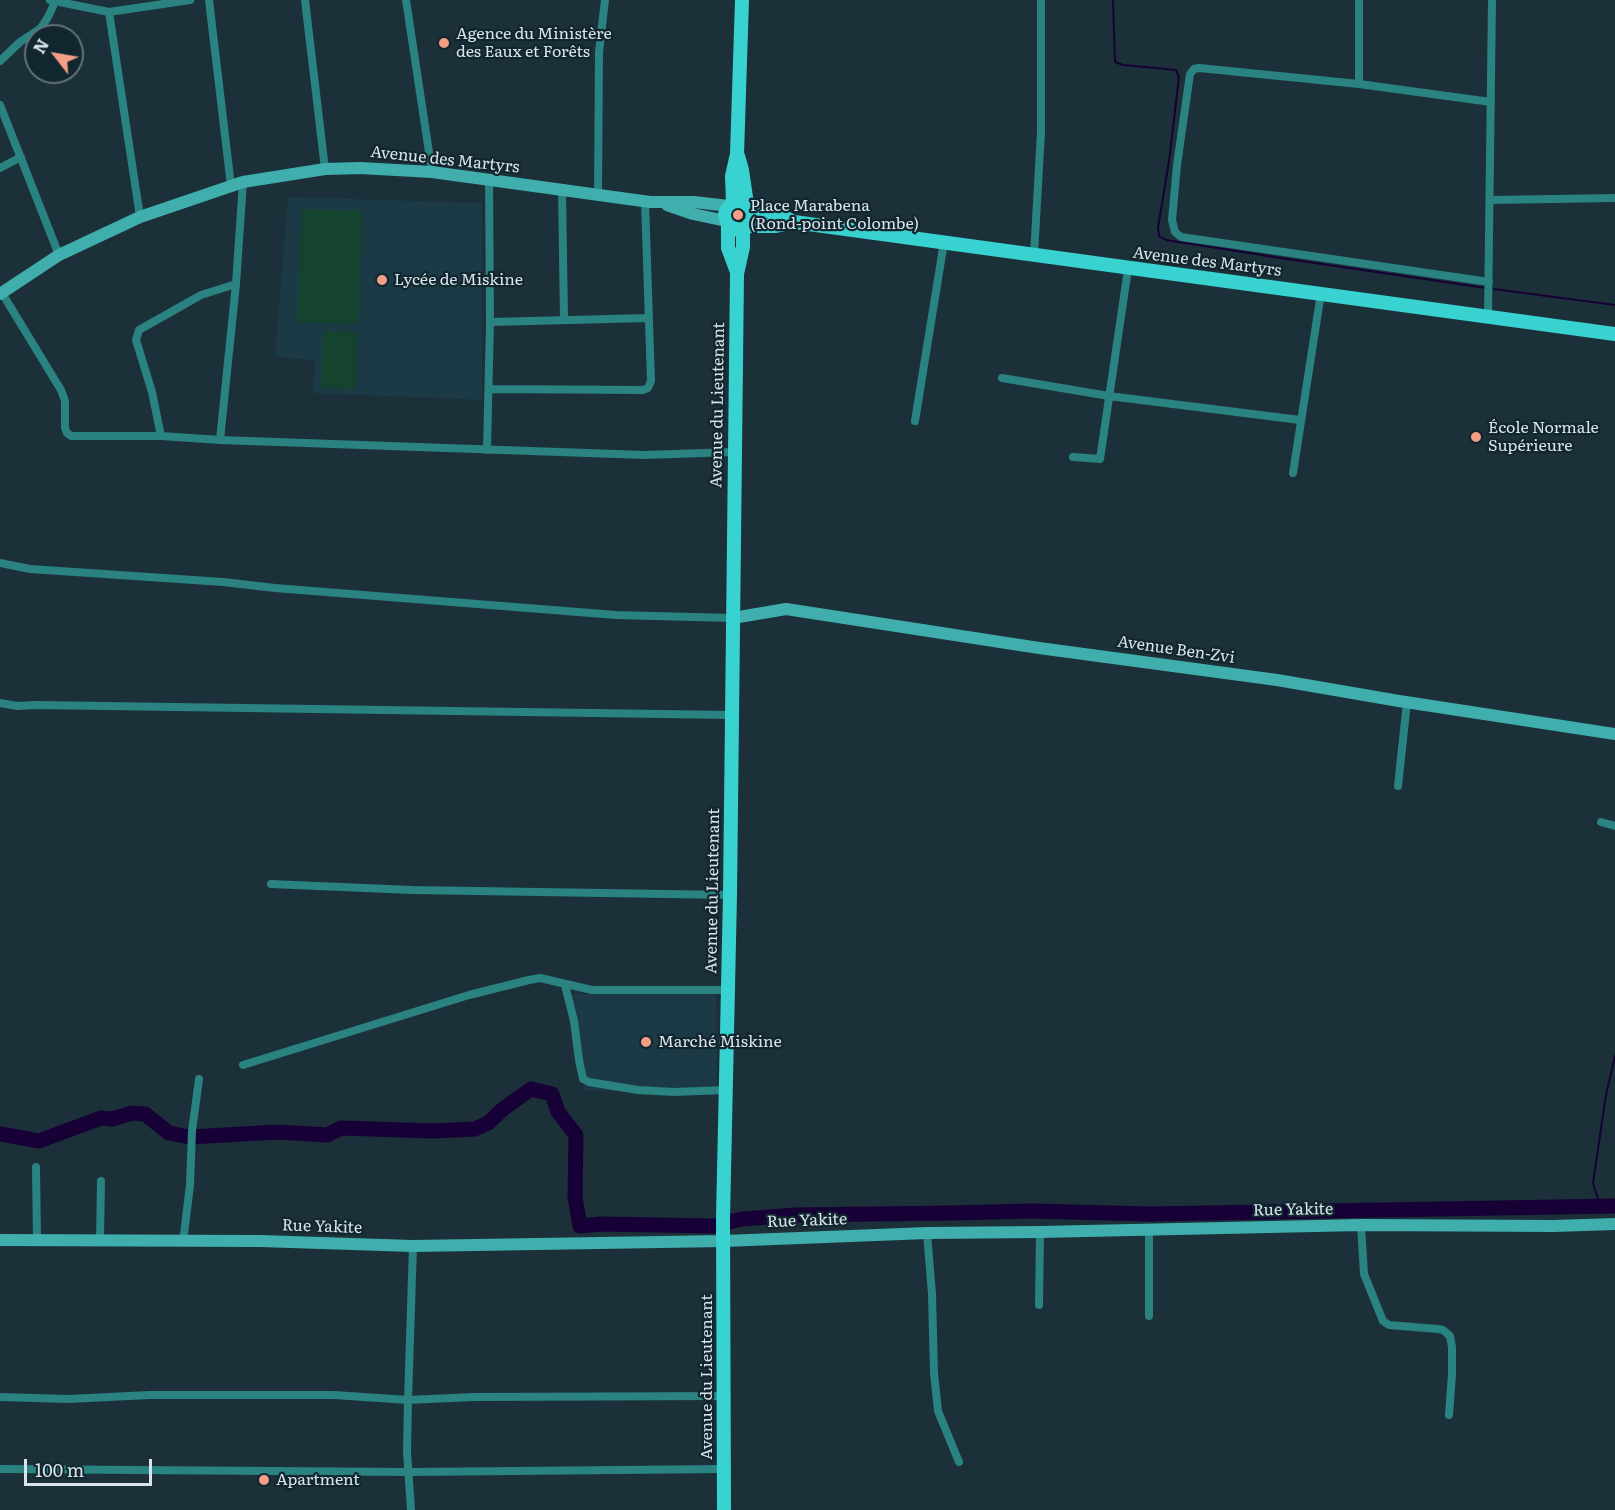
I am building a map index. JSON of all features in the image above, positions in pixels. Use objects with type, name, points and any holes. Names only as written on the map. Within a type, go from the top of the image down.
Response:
[{"type":"main road","points":[[738,154],[749,206],[753,214],[752,221],[746,228],[732,228],[727,223],[725,215],[731,204],[732,176],[738,154],[742,0]]},
{"type":"main road","name":"Avenue des Martyrs","points":[[1,293],[59,255],[140,217],[237,184],[325,169],[360,168],[432,172],[645,202],[731,204]]},
{"type":"main road","points":[[731,204],[738,202],[749,206]]},
{"type":"main road","name":"Avenue des Martyrs","points":[[660,203],[727,223]]},
{"type":"main road","name":"Avenue des Martyrs","points":[[749,206],[778,214],[794,222],[1615,334]]},
{"type":"main road","name":"Avenue des Martyrs","points":[[746,228],[794,222]]},
{"type":"main road","name":"Avenue du Lieutenant","points":[[727,223],[728,248],[737,272]]},
{"type":"main road","name":"Avenue du Lieutenant","points":[[724,1510],[723,1218],[730,895],[737,272],[746,228]]},
{"type":"main road","name":"Avenue Ben-Zvi","points":[[733,618],[786,609],[1039,648],[1277,680],[1615,734]]},
{"type":"main road","name":"Rue Yakite","points":[[0,1240],[260,1241],[413,1246],[1360,1225],[1615,1224]]},
{"type":"street","points":[[0,61],[20,42],[41,28],[54,1],[109,12],[190,0]]},
{"type":"street","points":[[209,0],[237,184],[236,284],[220,440]]},
{"type":"street","points":[[305,0],[325,169]]},
{"type":"street","points":[[406,0],[432,172]]},
{"type":"street","points":[[598,195],[599,52],[605,0]]},
{"type":"street","points":[[1034,255],[1041,132],[1041,0]]},
{"type":"street","points":[[1359,0],[1359,84]]},
{"type":"street","points":[[1488,316],[1492,0]]},
{"type":"street","points":[[109,12],[140,217]]},
{"type":"street","points":[[1489,282],[1181,237],[1175,232],[1172,219],[1190,74],[1194,69],[1359,84],[1491,102]]},
{"type":"street","points":[[0,105],[59,255]]},
{"type":"street","points":[[0,168],[21,157]]},
{"type":"street","points":[[487,450],[490,389],[489,180]]},
{"type":"street","points":[[562,190],[564,320]]},
{"type":"street","points":[[1490,200],[1615,198]]},
{"type":"street","points":[[490,389],[643,390],[648,388],[651,381],[645,202]]},
{"type":"street","points":[[915,421],[944,242]]},
{"type":"street","points":[[1072,457],[1100,459],[1128,268]]},
{"type":"street","points":[[161,436],[152,392],[135,340],[139,330],[201,295],[236,284]]},
{"type":"street","points":[[1,293],[61,390],[65,401],[65,428],[71,436],[161,436],[644,455],[734,452]]},
{"type":"street","points":[[1293,473],[1321,294]]},
{"type":"street","points":[[490,322],[648,318]]},
{"type":"street","points":[[1002,378],[1109,396],[1300,420]]},
{"type":"street","points":[[0,563],[30,569],[223,582],[616,615],[733,618]]},
{"type":"street","points":[[1398,786],[1407,702]]},
{"type":"street","points":[[0,704],[732,715]]},
{"type":"street","points":[[1600,822],[1615,826]]},
{"type":"street","points":[[271,884],[412,890],[730,895]]},
{"type":"street","points":[[243,1065],[469,995],[540,978],[592,990],[728,990]]},
{"type":"street","points":[[565,985],[574,1021],[583,1078],[589,1082],[638,1090],[674,1092],[726,1090]]},
{"type":"street","points":[[183,1242],[190,1185],[192,1131],[199,1079]]},
{"type":"street","points":[[36,1167],[37,1240]]},
{"type":"street","points":[[100,1241],[101,1180]]},
{"type":"street","points":[[1360,1225],[1362,1267],[1383,1321],[1389,1325],[1443,1330],[1450,1336],[1452,1374],[1449,1415]]},
{"type":"street","points":[[1149,1229],[1149,1317]]},
{"type":"street","points":[[1039,1305],[1040,1232]]},
{"type":"street","points":[[927,1233],[938,1411],[960,1462]]},
{"type":"street","points":[[411,1510],[407,1452],[413,1246]]},
{"type":"street","points":[[0,1397],[68,1399],[150,1395],[334,1395],[408,1400],[474,1397],[724,1396]]},
{"type":"street","points":[[0,1469],[409,1472],[723,1469]]},
{"type":"shaded area","name":"Lycée de Miskine","points":[[288,197],[482,203],[482,400],[313,393],[315,360],[275,357]]},
{"type":"shaded area","name":"Marché Miskine","points":[[567,994],[716,994],[717,1091],[584,1091]]},
{"type":"green space","points":[[302,209],[362,211],[358,324],[297,322]]},
{"type":"green space","points":[[323,331],[357,332],[355,389],[321,388]]},
{"type":"waterway","points":[[1113,0],[1115,62],[1123,65],[1176,70],[1179,77],[1158,228],[1159,236],[1166,240],[1486,288]]},
{"type":"waterway","points":[[1494,289],[1615,305]]},
{"type":"waterway","points":[[1600,1206],[1593,1183],[1606,1095],[1615,1056]]},
{"type":"waterway","points":[[0,1134],[39,1141],[101,1118],[112,1119],[132,1113],[145,1114],[169,1133],[189,1137],[279,1132],[327,1135],[341,1128],[433,1131],[475,1129],[488,1123],[531,1089],[552,1094],[558,1112],[576,1135],[575,1197],[580,1226],[601,1224],[714,1226],[742,1219],[796,1215],[1031,1211],[1150,1214],[1615,1206]]},
{"type":"place","name":"Agence du Ministère des Eaux et Forêts","points":[[444,43]]},
{"type":"place","name":"Place Marabena (Rond-point Colombe)","points":[[738,215]]},
{"type":"place","name":"Lycée de Miskine","points":[[382,280]]},
{"type":"place","name":"École Normale Supérieure","points":[[1476,437]]},
{"type":"place","name":"Marché Miskine","points":[[646,1042]]},
{"type":"place","name":"Apartment","points":[[264,1480]]}]
